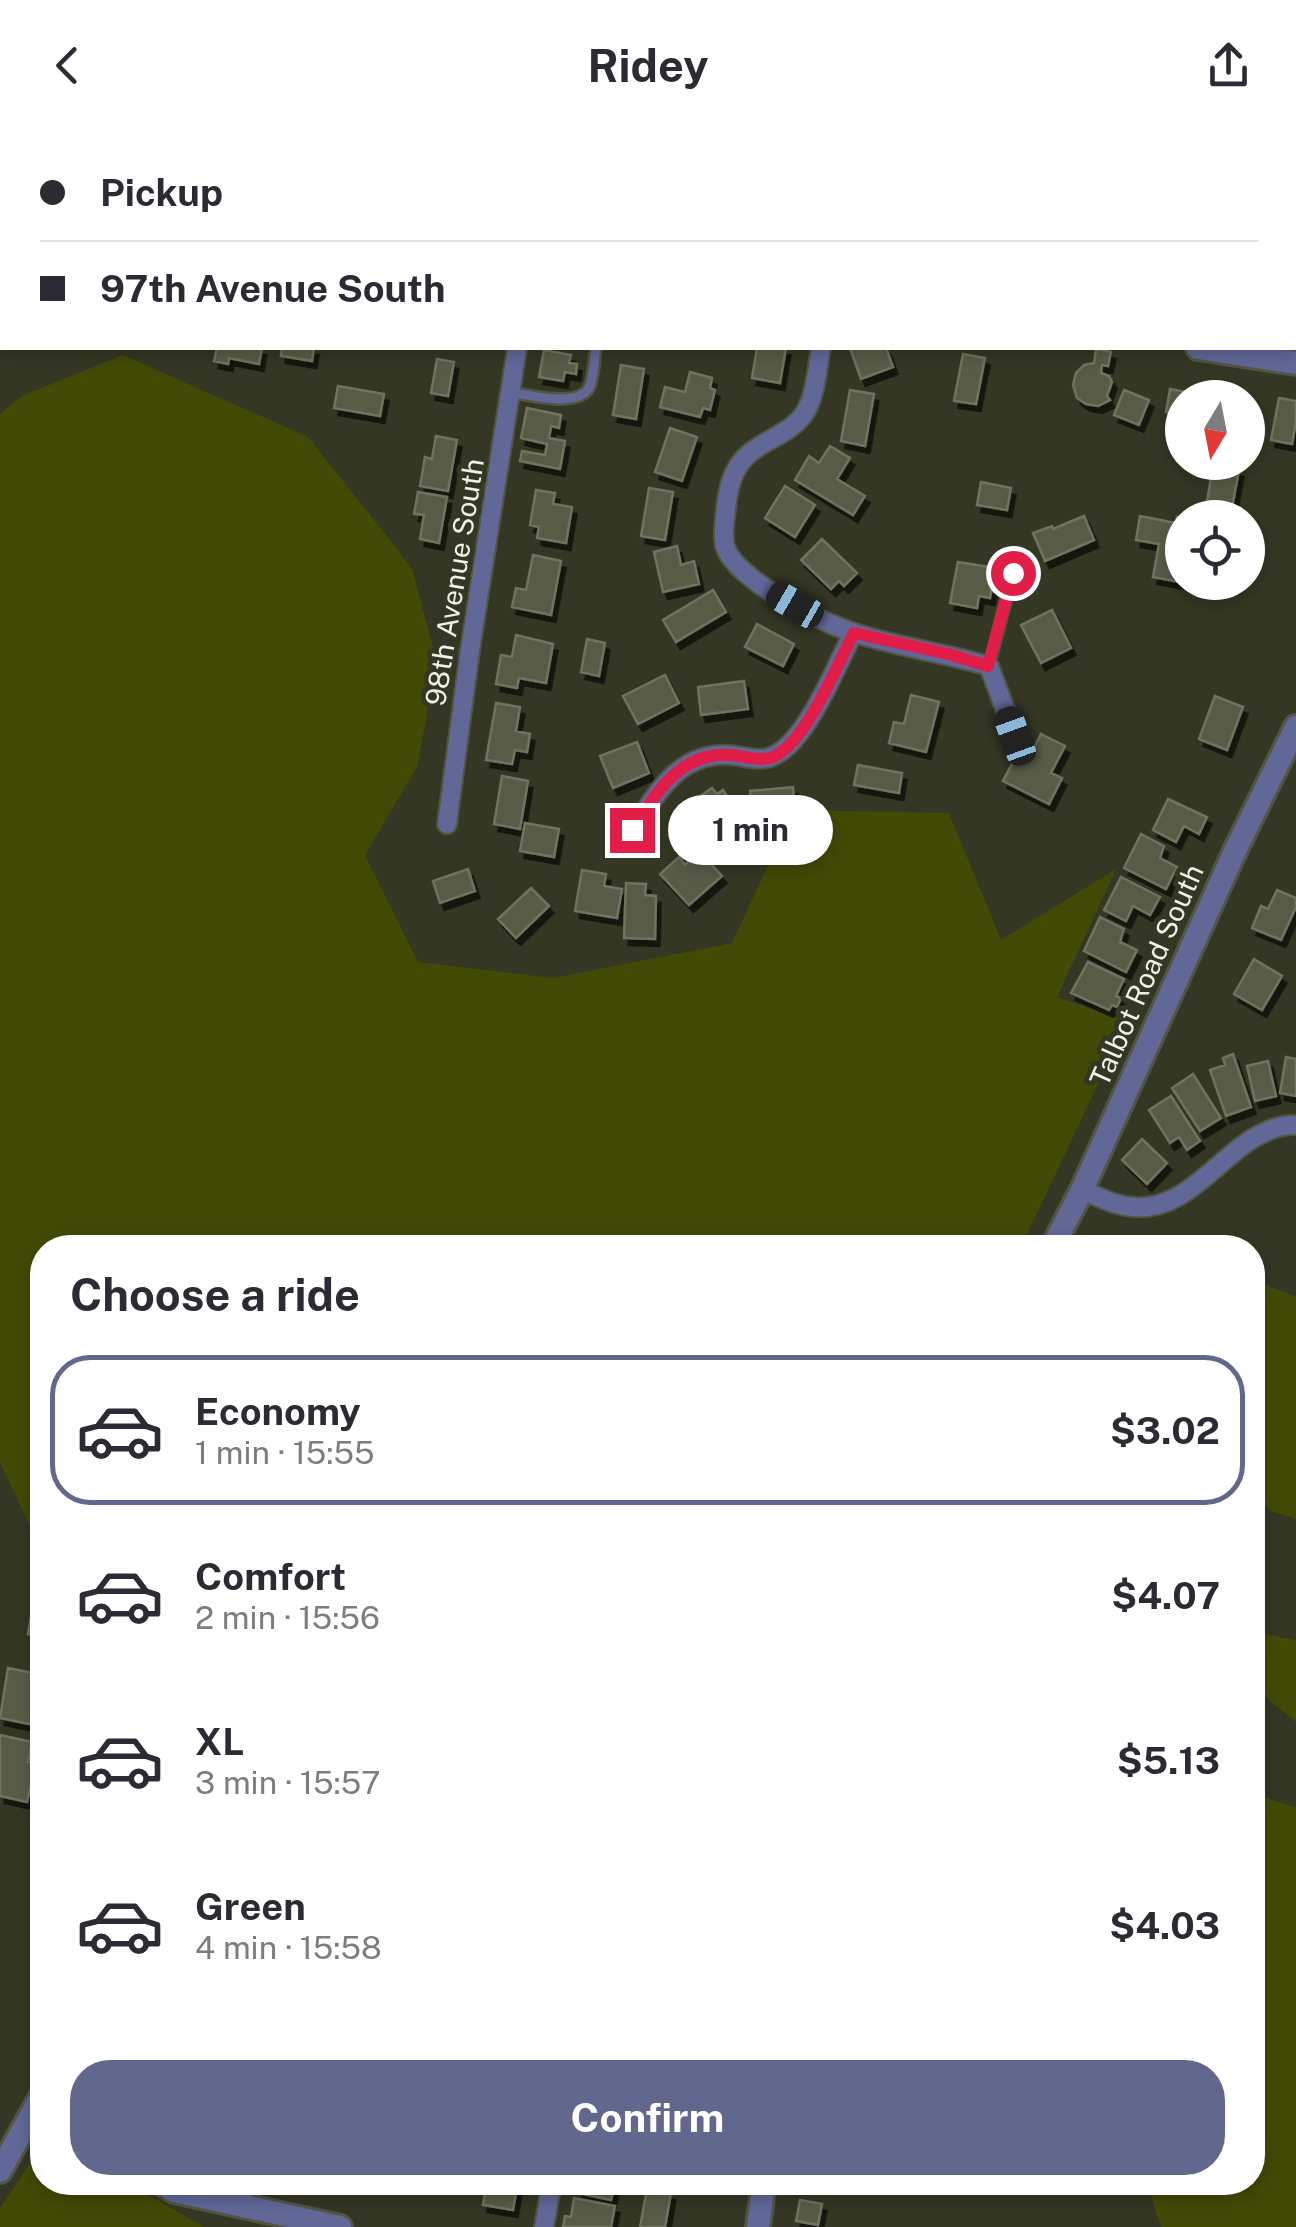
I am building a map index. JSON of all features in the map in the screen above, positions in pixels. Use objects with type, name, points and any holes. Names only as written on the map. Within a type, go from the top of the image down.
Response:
[{"type":"street","name":"98th Avenue South","points":[[447,824],[517,350]]},
{"type":"street","points":[[821,350],[805,412],[796,423],[749,451],[736,469],[728,490],[724,534],[734,564],[751,580],[854,633],[988,666],[1015,736]]},
{"type":"street","points":[[1211,350],[1296,363]]},
{"type":"street","points":[[632,830],[660,787],[683,768],[711,755],[753,760],[774,756],[792,742],[806,725],[854,633]]},
{"type":"street","name":"Talbot Road South","points":[[1059,1235],[1296,727]]},
{"type":"street","points":[[1082,1190],[1134,1208],[1170,1202],[1260,1134],[1285,1124],[1296,1125]]},
{"type":"street","points":[[0,2171],[30,2117]]},
{"type":"street","points":[[191,2195],[340,2227]]},
{"type":"street","points":[[242,2207],[243,2195]]},
{"type":"street","points":[[544,2227],[550,2195]]},
{"type":"street","points":[[758,2227],[762,2195]]},
{"type":"lane","points":[[510,392],[573,399],[590,386],[596,350]]},
{"type":"lane","points":[[988,666],[1013,573],[1024,559]]},
{"type":"green space","points":[[123,355],[308,437],[412,568],[437,663],[417,767],[365,855],[418,962],[553,978],[732,943],[794,810],[949,813],[1001,940],[1116,869],[1057,997],[1118,1018],[1118,1042],[1027,1235],[30,1235],[30,1526],[0,1462],[0,414],[22,396]]},
{"type":"green space","points":[[1265,1284],[1296,1297],[1296,1519],[1265,1505]]},
{"type":"green space","points":[[1265,1634],[1296,1640],[1296,1722],[1265,1697]]},
{"type":"green space","points":[[1265,1797],[1296,1808],[1296,2227],[1161,2227],[1151,2195],[1265,2195]]},
{"type":"green space","points":[[30,2164],[30,2195],[149,2195],[204,2227],[0,2227],[0,2208]]},
{"type":"building","points":[[217,350],[262,350],[259,364],[229,358],[228,364],[214,361]]},
{"type":"building","points":[[282,350],[314,350],[312,361],[281,356]]},
{"type":"building","points":[[544,350],[571,355],[569,363],[577,364],[576,374],[565,372],[563,381],[539,377]]},
{"type":"building","points":[[757,350],[786,350],[780,383],[752,378]]},
{"type":"building","points":[[851,350],[887,350],[893,367],[861,379]]},
{"type":"building","points":[[1096,350],[1111,352],[1108,366],[1102,365],[1101,373],[1112,382],[1107,396],[1110,400],[1098,406],[1077,398],[1073,385],[1076,373],[1084,365],[1094,363]]},
{"type":"building","points":[[963,354],[985,358],[976,404],[954,401]]},
{"type":"building","points":[[437,359],[454,362],[448,396],[431,393]]},
{"type":"building","points":[[621,365],[644,369],[636,419],[613,415]]},
{"type":"building","points":[[690,372],[712,378],[710,388],[715,390],[710,410],[703,408],[700,417],[660,407],[665,387],[685,392]]},
{"type":"building","points":[[338,386],[384,394],[380,416],[334,408]]},
{"type":"building","points":[[850,390],[874,394],[865,446],[841,441]]},
{"type":"building","points":[[1124,390],[1149,400],[1139,425],[1114,415]]},
{"type":"building","points":[[1279,398],[1296,401],[1292,444],[1271,440]]},
{"type":"building","points":[[527,408],[561,415],[559,428],[551,426],[549,438],[565,441],[560,469],[520,461],[522,451],[545,455],[547,444],[521,438]]},
{"type":"building","points":[[670,428],[697,437],[682,481],[655,472]]},
{"type":"building","points":[[436,436],[457,440],[448,491],[420,486],[425,457],[432,459]]},
{"type":"building","points":[[830,446],[850,458],[837,479],[865,496],[853,515],[795,480],[809,456],[819,463]]},
{"type":"building","points":[[1211,480],[1237,480],[1233,500],[1207,500]]},
{"type":"building","points":[[981,482],[1011,488],[1007,510],[977,505]]},
{"type":"building","points":[[785,486],[815,505],[795,537],[765,518]]},
{"type":"building","points":[[649,488],[673,492],[665,540],[641,536]]},
{"type":"building","points":[[536,490],[555,493],[553,504],[572,507],[566,543],[537,538],[539,527],[530,525]]},
{"type":"building","points":[[418,492],[447,497],[439,543],[420,539],[424,515],[414,514]]},
{"type":"building","points":[[1084,516],[1094,540],[1045,561],[1033,533]]},
{"type":"building","points":[[1140,516],[1165,521],[1165,579],[1153,577],[1159,544],[1136,540]]},
{"type":"building","points":[[822,539],[857,573],[844,586],[839,581],[831,589],[801,560]]},
{"type":"building","points":[[677,546],[681,565],[694,561],[699,584],[663,592],[654,552]]},
{"type":"building","points":[[533,555],[561,561],[551,615],[512,607],[516,588],[526,590]]},
{"type":"building","points":[[958,562],[996,568],[990,598],[979,596],[977,608],[950,603]]},
{"type":"building","points":[[713,590],[726,612],[676,642],[663,620]]},
{"type":"building","points":[[1052,610],[1071,648],[1041,663],[1021,625]]},
{"type":"building","points":[[757,624],[794,644],[783,666],[745,647]]},
{"type":"building","points":[[516,635],[553,644],[546,683],[519,678],[517,688],[496,684],[501,655],[512,657]]},
{"type":"building","points":[[587,639],[605,643],[599,676],[581,672]]},
{"type":"building","points":[[665,675],[679,703],[638,724],[623,696]]},
{"type":"building","points":[[744,681],[748,709],[701,715],[698,687]]},
{"type":"building","points":[[911,695],[939,702],[926,752],[889,743],[894,722],[904,724]]},
{"type":"building","points":[[1215,696],[1243,707],[1227,750],[1199,739]]},
{"type":"building","points":[[496,703],[520,707],[516,731],[530,734],[527,752],[515,750],[512,764],[486,760]]},
{"type":"building","points":[[1041,734],[1065,746],[1051,773],[1062,778],[1049,804],[1003,781],[1015,758],[1026,763]]},
{"type":"building","points":[[637,742],[649,773],[613,788],[600,756]]},
{"type":"building","points":[[858,765],[902,773],[899,793],[854,785]]},
{"type":"building","points":[[502,776],[528,781],[520,829],[494,824]]},
{"type":"building","points":[[793,787],[796,823],[753,827],[750,791]]},
{"type":"building","points":[[712,788],[717,794],[723,790],[742,817],[708,842],[690,816],[698,811],[692,802]]},
{"type":"building","points":[[1168,799],[1207,817],[1199,834],[1184,826],[1176,842],[1153,830]]},
{"type":"building","points":[[525,823],[559,829],[554,857],[520,851]]},
{"type":"building","points":[[1141,834],[1164,846],[1160,858],[1177,867],[1166,889],[1124,868]]},
{"type":"building","points":[[699,851],[722,876],[689,905],[660,874],[679,857],[685,865]]},
{"type":"building","points":[[468,869],[475,891],[440,903],[433,881]]},
{"type":"building","points":[[582,870],[606,874],[604,886],[622,889],[617,918],[575,911]]},
{"type":"building","points":[[1121,877],[1160,897],[1150,915],[1133,906],[1126,921],[1104,910]]},
{"type":"building","points":[[626,883],[646,884],[645,895],[656,896],[655,939],[624,938]]},
{"type":"building","points":[[531,888],[549,906],[516,938],[498,919]]},
{"type":"building","points":[[1277,890],[1296,898],[1296,907],[1281,940],[1252,928],[1261,906],[1268,909]]},
{"type":"building","points":[[1100,917],[1124,929],[1120,942],[1137,950],[1126,972],[1084,951]]},
{"type":"building","points":[[1254,959],[1282,976],[1262,1010],[1234,994]]},
{"type":"building","points":[[1088,962],[1124,979],[1116,996],[1121,998],[1117,1007],[1112,1005],[1109,1010],[1071,993]]},
{"type":"building","points":[[1233,1054],[1251,1107],[1226,1116],[1210,1070],[1225,1065],[1223,1058]]},
{"type":"building","points":[[1286,1057],[1296,1059],[1296,1096],[1280,1093]]},
{"type":"building","points":[[1268,1061],[1276,1096],[1255,1101],[1247,1066]]},
{"type":"building","points":[[1193,1074],[1221,1118],[1200,1131],[1172,1088]]},
{"type":"building","points":[[1171,1096],[1200,1141],[1187,1150],[1179,1137],[1170,1143],[1149,1110]]},
{"type":"building","points":[[1142,1139],[1167,1163],[1147,1184],[1122,1160]]},
{"type":"building","points":[[8,1668],[30,1673],[30,1724],[0,1718]]},
{"type":"building","points":[[0,1735],[30,1742],[27,1802],[0,1796]]},
{"type":"building","points":[[485,2195],[516,2195],[513,2210],[483,2205]]},
{"type":"building","points":[[646,2195],[671,2195],[665,2227],[640,2227]]},
{"type":"building","points":[[574,2198],[615,2206],[611,2227],[563,2227],[565,2216],[571,2217]]},
{"type":"building","points":[[800,2200],[822,2204],[818,2225],[796,2221]]},
{"type":"route","points":[[632,830],[660,787],[683,768],[711,755],[753,760],[774,756],[792,742],[806,725],[854,633],[988,666],[1013,573]]}]
